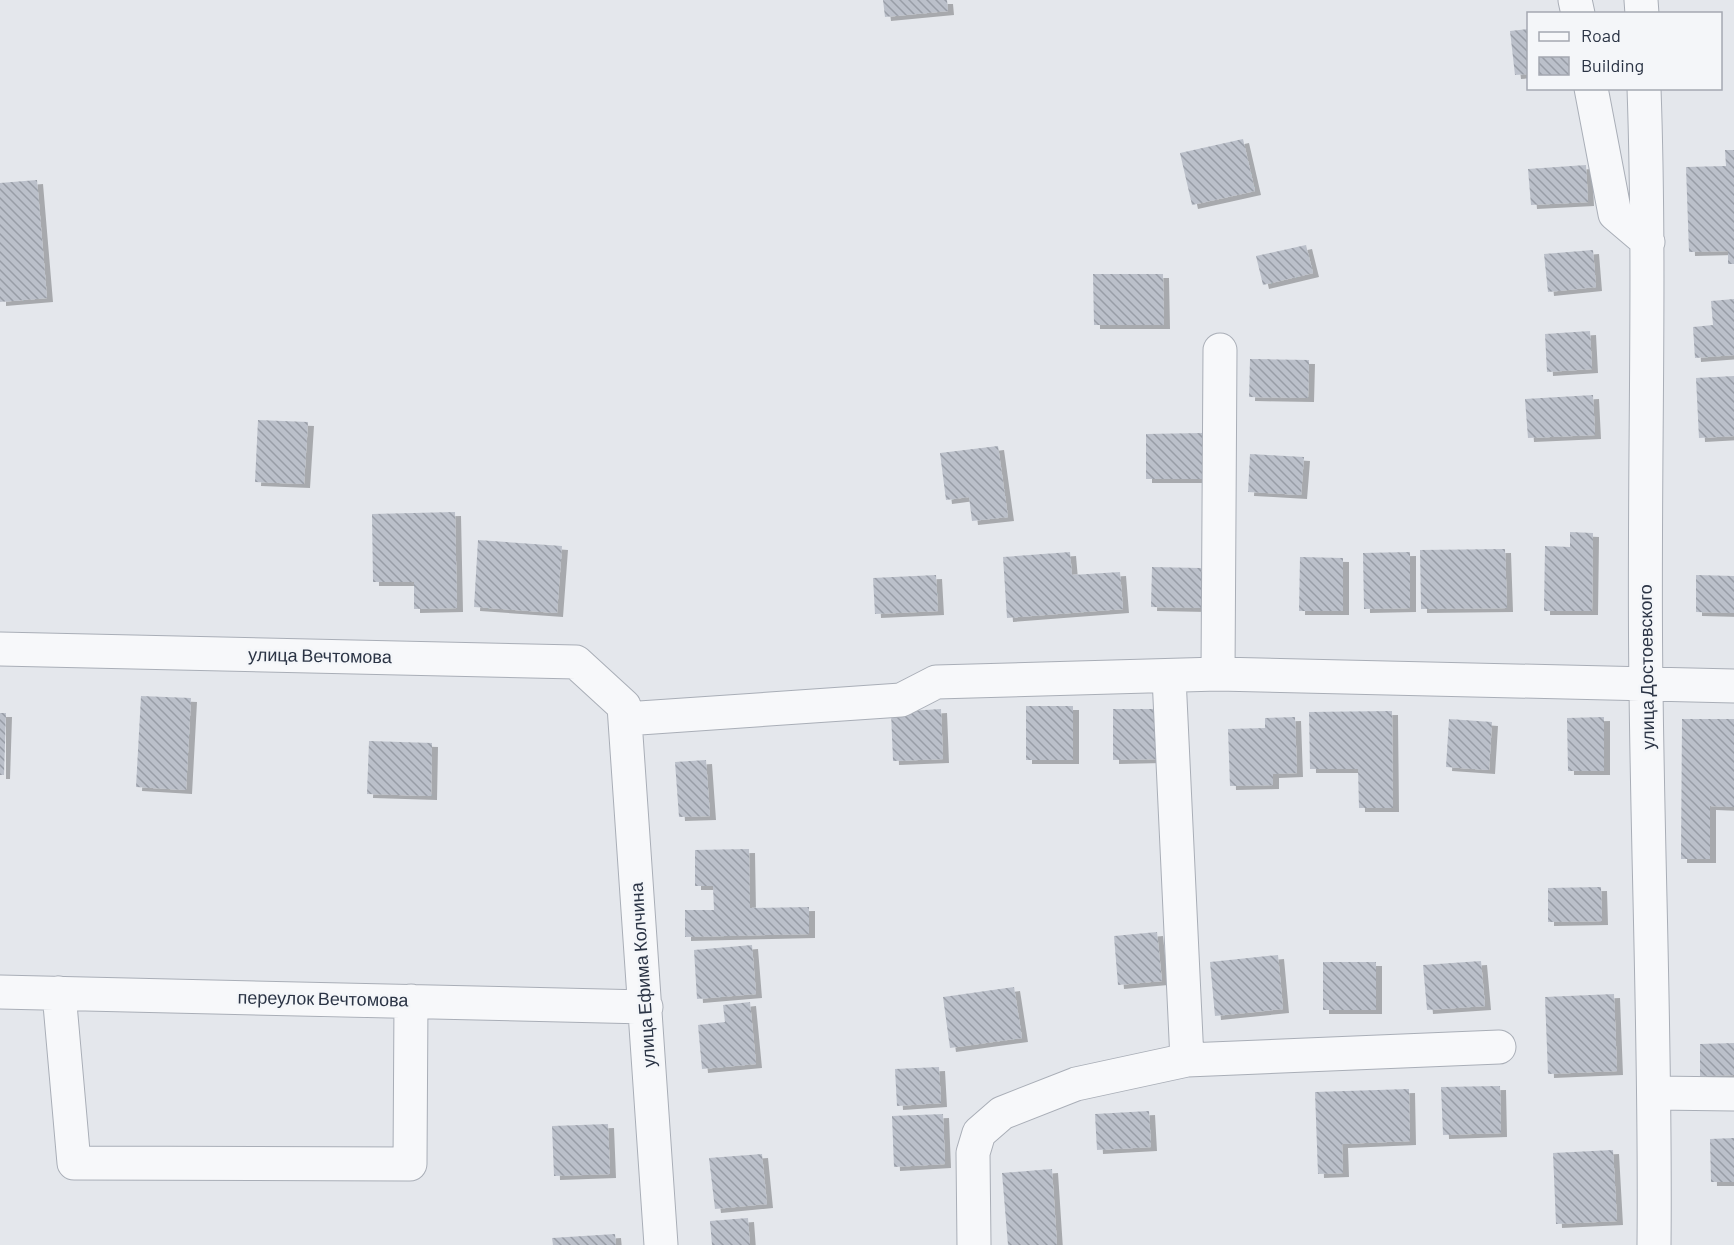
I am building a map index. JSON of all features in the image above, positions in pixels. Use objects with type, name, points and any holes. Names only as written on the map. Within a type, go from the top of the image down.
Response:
[{"type":"street","points":[[1591,90],[1615,213],[1648,242]]},
{"type":"street","name":"улица Достоевского","points":[[1644,90],[1648,242],[1646,686],[1656,1093],[1654,1245]]},
{"type":"street","points":[[1218,674],[1220,350]]},
{"type":"street","name":"улица Вечтомова","points":[[0,650],[576,662],[624,712]]},
{"type":"street","points":[[624,712],[901,700],[936,682],[1218,674],[1646,686],[1734,686]]},
{"type":"street","points":[[1169,677],[1187,1060]]},
{"type":"street","name":"улица Ефима Колчина","points":[[624,712],[661,1245]]},
{"type":"street","name":"переулок Вечтомова","points":[[0,992],[646,1007]]},
{"type":"street","points":[[59,993],[74,1163],[410,1164],[411,1001]]},
{"type":"street","points":[[974,1245],[973,1152],[979,1133],[1002,1113],[1076,1084],[1187,1060],[1499,1047]]},
{"type":"street","points":[[1656,1093],[1734,1094]]},
{"type":"building","points":[[883,0],[947,0],[948,11],[885,17]]},
{"type":"building","points":[[1527,29],[1527,74],[1515,75],[1510,31]]},
{"type":"building","points":[[1243,139],[1255,191],[1192,205],[1180,153]]},
{"type":"building","points":[[1725,150],[1734,150],[1734,264],[1728,264],[1728,251],[1689,252],[1686,167],[1726,166]]},
{"type":"building","points":[[1586,165],[1588,202],[1531,205],[1528,169]]},
{"type":"building","points":[[37,180],[47,298],[0,302],[0,183]]},
{"type":"building","points":[[1306,245],[1313,273],[1263,285],[1256,256]]},
{"type":"building","points":[[1593,250],[1596,287],[1548,292],[1544,254]]},
{"type":"building","points":[[1093,274],[1163,274],[1164,325],[1094,325]]},
{"type":"building","points":[[1734,299],[1734,355],[1695,358],[1693,327],[1713,325],[1711,301]]},
{"type":"building","points":[[1590,331],[1592,369],[1547,372],[1545,334]]},
{"type":"building","points":[[1250,359],[1309,360],[1308,398],[1249,397]]},
{"type":"building","points":[[1734,376],[1734,436],[1699,438],[1696,378]]},
{"type":"building","points":[[1593,395],[1595,435],[1528,438],[1525,399]]},
{"type":"building","points":[[258,420],[308,422],[304,484],[255,482]]},
{"type":"building","points":[[1203,433],[1203,479],[1146,479],[1146,434]]},
{"type":"building","points":[[998,446],[1008,517],[972,521],[969,497],[946,500],[940,453]]},
{"type":"building","points":[[1250,454],[1304,457],[1301,495],[1248,492]]},
{"type":"building","points":[[455,512],[457,608],[414,609],[414,582],[373,582],[372,514]]},
{"type":"building","points":[[1570,532],[1593,533],[1592,611],[1544,611],[1545,546],[1570,547]]},
{"type":"building","points":[[478,540],[562,546],[557,613],[474,607]]},
{"type":"building","points":[[1505,549],[1507,608],[1421,609],[1420,550]]},
{"type":"building","points":[[1070,552],[1072,575],[1120,572],[1123,609],[1007,618],[1003,557]]},
{"type":"building","points":[[1410,552],[1410,608],[1364,609],[1363,553]]},
{"type":"building","points":[[1300,557],[1343,558],[1343,611],[1299,611]]},
{"type":"building","points":[[1152,567],[1201,568],[1201,608],[1151,607]]},
{"type":"building","points":[[936,575],[938,611],[875,614],[873,578]]},
{"type":"building","points":[[1696,575],[1734,576],[1734,613],[1696,612]]},
{"type":"building","points":[[141,696],[191,698],[186,790],[136,787]]},
{"type":"building","points":[[1026,706],[1073,706],[1073,760],[1026,760]]},
{"type":"building","points":[[941,709],[943,759],[893,761],[891,712]]},
{"type":"building","points":[[1113,709],[1156,709],[1157,759],[1113,760]]},
{"type":"building","points":[[1392,711],[1393,808],[1359,808],[1358,769],[1310,769],[1309,712]]},
{"type":"building","points":[[0,713],[6,713],[4,775],[0,775]]},
{"type":"building","points":[[1295,717],[1297,773],[1273,774],[1273,785],[1230,786],[1228,729],[1265,728],[1265,718]]},
{"type":"building","points":[[1604,717],[1604,771],[1568,771],[1567,718]]},
{"type":"building","points":[[1449,719],[1492,722],[1489,770],[1446,767]]},
{"type":"building","points":[[1682,719],[1734,719],[1734,807],[1710,806],[1710,859],[1681,859]]},
{"type":"building","points":[[369,741],[432,743],[431,796],[367,794]]},
{"type":"building","points":[[706,760],[710,816],[679,817],[675,762]]},
{"type":"building","points":[[749,849],[750,908],[809,907],[809,934],[685,937],[685,910],[714,910],[713,886],[695,886],[695,850]]},
{"type":"building","points":[[1601,887],[1602,921],[1548,922],[1548,888]]},
{"type":"building","points":[[1157,932],[1162,981],[1118,985],[1114,936]]},
{"type":"building","points":[[752,945],[756,994],[697,999],[694,950]]},
{"type":"building","points":[[1278,955],[1283,1009],[1215,1016],[1210,962]]},
{"type":"building","points":[[1481,961],[1485,1006],[1427,1010],[1423,965]]},
{"type":"building","points":[[1323,962],[1376,962],[1376,1010],[1323,1010]]},
{"type":"building","points":[[1014,987],[1022,1038],[950,1048],[943,997]]},
{"type":"building","points":[[1614,994],[1617,1071],[1548,1074],[1545,997]]},
{"type":"building","points":[[750,1002],[756,1064],[702,1069],[698,1025],[725,1022],[723,1005]]},
{"type":"building","points":[[1734,1043],[1734,1075],[1700,1076],[1700,1044]]},
{"type":"building","points":[[939,1067],[941,1103],[897,1106],[895,1069]]},
{"type":"building","points":[[1500,1086],[1501,1133],[1443,1135],[1441,1087]]},
{"type":"building","points":[[1409,1089],[1410,1141],[1342,1144],[1343,1173],[1318,1174],[1315,1092]]},
{"type":"building","points":[[1149,1111],[1151,1147],[1097,1150],[1095,1114]]},
{"type":"building","points":[[943,1114],[945,1164],[894,1167],[892,1116]]},
{"type":"building","points":[[608,1124],[610,1174],[554,1176],[552,1126]]},
{"type":"building","points":[[1734,1138],[1734,1182],[1711,1182],[1710,1139]]},
{"type":"building","points":[[1613,1150],[1617,1221],[1556,1224],[1553,1153]]},
{"type":"building","points":[[762,1154],[767,1204],[715,1209],[709,1158]]},
{"type":"building","points":[[1052,1169],[1057,1245],[1008,1245],[1002,1173]]},
{"type":"building","points":[[748,1218],[750,1245],[712,1245],[710,1221]]},
{"type":"building","points":[[615,1234],[616,1245],[553,1245],[552,1238]]}]
